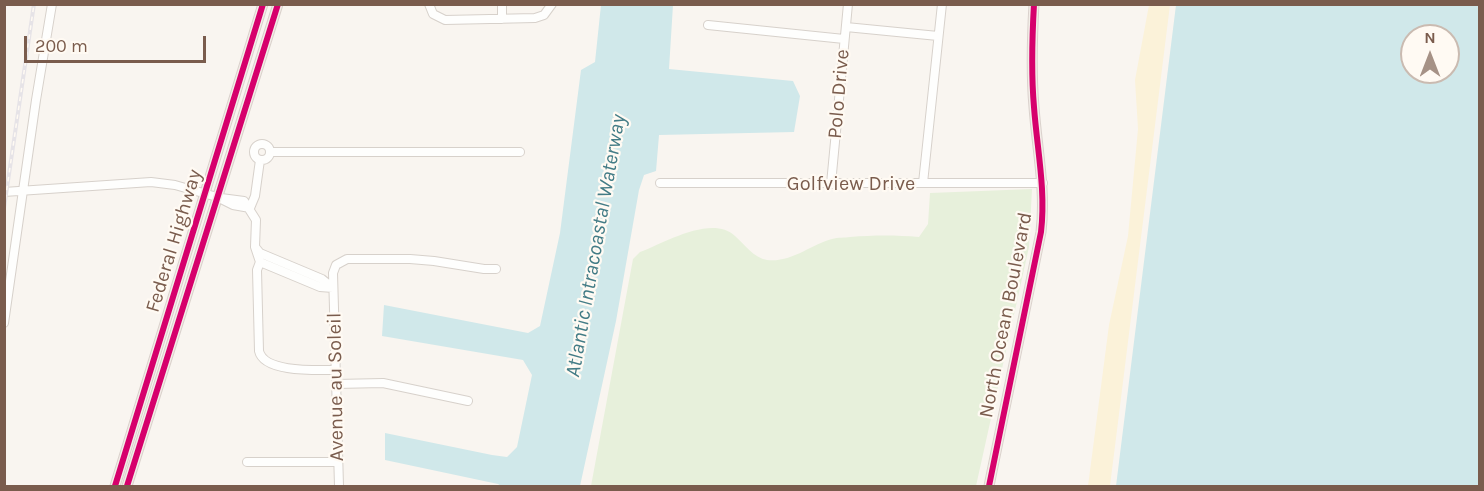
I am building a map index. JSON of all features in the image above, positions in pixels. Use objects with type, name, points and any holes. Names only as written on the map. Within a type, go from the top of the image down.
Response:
[{"type":"main road","name":"North Ocean Boulevard","points":[[989,486],[1041,232],[1043,183],[1033,82],[1034,4]]},
{"type":"main road","name":"Federal Highway","points":[[127,486],[268,38],[275,7]]},
{"type":"main road","name":"Federal Highway","points":[[115,486],[261,9]]},
{"type":"main road","points":[[261,9],[268,38]]},
{"type":"main road","points":[[152,369],[156,396]]},
{"type":"main road","points":[[143,398],[147,403],[149,415]]},
{"type":"street","points":[[4,323],[52,4]]},
{"type":"street","points":[[429,4],[433,14],[446,21],[535,18],[550,8]]},
{"type":"street","points":[[502,4],[502,19]]},
{"type":"street","name":"Polo Drive","points":[[831,184],[848,4]]},
{"type":"street","points":[[923,183],[942,4]]},
{"type":"street","points":[[708,25],[844,39]]},
{"type":"street","points":[[846,27],[938,36]]},
{"type":"street","points":[[264,144],[270,152],[268,159],[260,160],[254,154],[256,147],[264,144]]},
{"type":"street","points":[[270,152],[520,152]]},
{"type":"street","points":[[249,208],[255,196],[260,160]]},
{"type":"street","points":[[4,192],[151,182],[176,185],[217,197],[244,201],[256,220],[255,247],[260,262],[257,270],[259,351],[262,360],[269,364],[307,371],[336,370]]},
{"type":"street","name":"Golfview Drive","points":[[660,183],[1043,183]]},
{"type":"street","points":[[4,186],[24,190]]},
{"type":"street","name":"Avenue au Soleil","points":[[255,247],[261,253],[322,279],[333,288],[339,486]]},
{"type":"street","points":[[333,288],[334,269],[339,262],[347,259],[418,260],[496,269]]},
{"type":"street","name":"Avenue au Soleil","points":[[260,262],[321,287],[333,288]]},
{"type":"street","points":[[336,384],[383,383],[468,400]]},
{"type":"street","points":[[246,462],[338,462]]},
{"type":"green space","points":[[1032,189],[1029,247],[976,486],[591,486],[633,259],[640,252],[688,232],[714,228],[725,230],[735,236],[762,259],[784,259],[824,241],[837,238],[919,237],[928,224],[930,193]]},
{"type":"sand","points":[[1149,5],[1170,5],[1110,486],[1088,486],[1109,325],[1128,236],[1138,129],[1135,80]]},
{"type":"water","name":"Atlantic Intracoastal Waterway","points":[[601,5],[673,5],[669,69],[793,81],[800,96],[794,132],[659,135],[656,171],[644,175],[639,190],[616,321],[580,486],[501,486],[385,460],[385,433],[507,457],[517,447],[532,375],[523,360],[382,336],[384,305],[528,333],[540,326],[560,233],[581,70],[595,62]]},
{"type":"water","points":[[1176,5],[1479,5],[1479,486],[1116,486]]},
{"type":"railway","points":[[4,208],[34,4]]},
{"type":"cycle path","points":[[115,486],[263,4]]},
{"type":"cycle path","points":[[127,486],[278,4]]},
{"type":"cycle path","points":[[989,486],[1041,232],[1042,185],[1032,81],[1034,4]]}]
